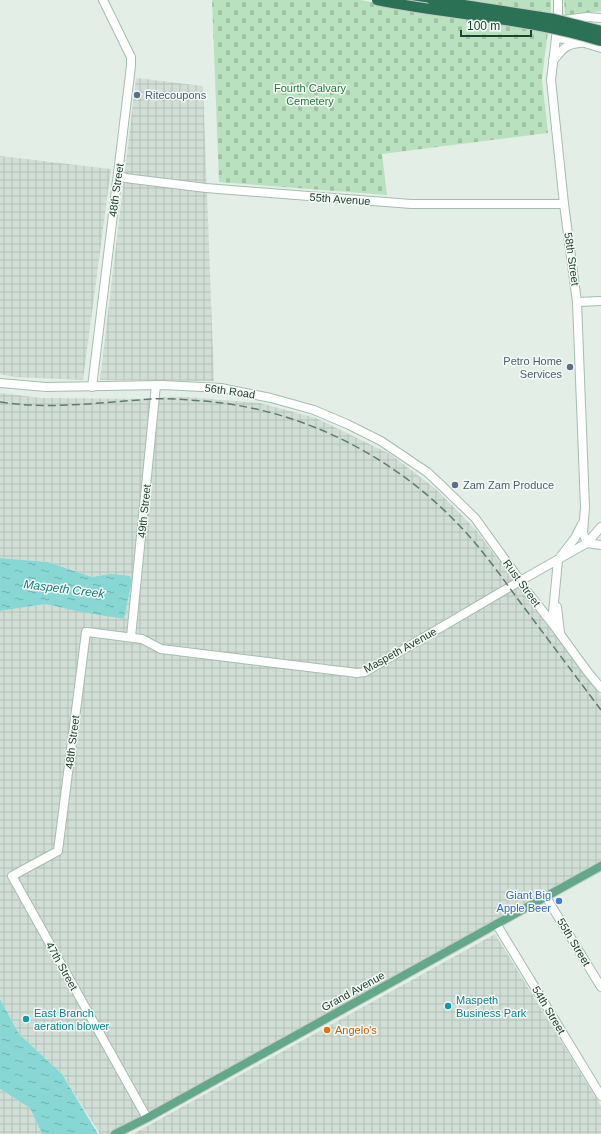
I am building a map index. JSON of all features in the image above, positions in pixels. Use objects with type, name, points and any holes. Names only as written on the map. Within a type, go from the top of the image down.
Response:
[{"type":"highway","points":[[377,0],[426,9],[537,25],[601,39]]},
{"type":"highway","points":[[392,0],[537,20]]},
{"type":"highway","points":[[415,0],[537,20],[601,39]]},
{"type":"highway","points":[[432,0],[554,19],[601,32]]},
{"type":"highway","points":[[587,35],[601,32]]},
{"type":"main road","name":"48th Street","points":[[92,387],[132,61],[103,0]]},
{"type":"main road","name":"58th Street","points":[[558,0],[558,21],[551,80],[564,204],[578,302],[585,507],[583,533],[586,543]]},
{"type":"main road","points":[[558,21],[587,17],[601,18]]},
{"type":"main road","points":[[556,38],[569,39],[587,35]]},
{"type":"main road","points":[[587,35],[601,48]]},
{"type":"main road","points":[[552,62],[561,50],[587,35]]},
{"type":"main road","name":"55th Avenue","points":[[118,174],[125,178],[206,188],[404,204],[564,204]]},
{"type":"main road","points":[[578,302],[601,301]]},
{"type":"main road","name":"56th Road","points":[[0,383],[46,387],[156,385],[221,388],[272,398],[314,410],[381,441],[427,472],[438,482]]},
{"type":"main road","name":"49th Street","points":[[131,637],[156,385]]},
{"type":"main road","name":"Rust Street","points":[[438,482],[475,518],[526,590],[601,688]]},
{"type":"main road","name":"58th Street","points":[[558,560],[575,538],[584,519]]},
{"type":"main road","name":"Maspeth Avenue","points":[[86,632],[142,639],[161,649],[357,673],[365,672],[586,543],[601,527]]},
{"type":"main road","points":[[586,543],[601,545]]},
{"type":"main road","points":[[552,623],[558,560]]},
{"type":"main road","points":[[555,596],[560,635]]},
{"type":"main road","name":"48th Street","points":[[12,876],[58,851],[86,632]]},
{"type":"main road","name":"Grand Avenue","points":[[115,1134],[147,1118],[497,925],[601,866]]},
{"type":"main road","name":"47th Street","points":[[12,876],[147,1118]]},
{"type":"main road","name":"55th Street","points":[[546,897],[601,987]]},
{"type":"main road","name":"54th Street","points":[[497,925],[601,1096]]},
{"type":"shaded area","points":[[136,78],[203,86],[214,381],[100,380]]},
{"type":"shaded area","points":[[0,156],[111,169],[83,380],[15,377],[0,374]]},
{"type":"shaded area","points":[[0,393],[41,398],[155,399],[156,397],[187,397],[260,403],[316,418],[390,454],[436,489],[476,530],[601,696],[601,866],[115,1134],[100,1134],[62,1074],[19,1034],[0,999],[0,611],[46,604],[124,619],[132,581],[110,574],[92,577],[48,562],[0,558]]},
{"type":"shaded area","points":[[495,934],[601,1106],[601,1134],[133,1134]]},
{"type":"shaded area","points":[[0,1089],[30,1108],[42,1134],[0,1134]]},
{"type":"green space","name":"Fourth Calvary Cemetery","points":[[212,0],[361,0],[411,10],[548,31],[542,79],[548,133],[382,154],[387,195],[219,182]]},
{"type":"green space","points":[[464,0],[551,0],[551,14]]},
{"type":"green space","points":[[564,0],[601,0],[601,11],[565,15]]},
{"type":"water","name":"Maspeth Creek","points":[[0,558],[48,562],[92,577],[110,574],[130,576],[132,581],[124,619],[76,611],[46,604],[0,611]]},
{"type":"water","points":[[0,999],[19,1034],[62,1074],[98,1134],[42,1134],[30,1108],[0,1089]]},
{"type":"railway","points":[[0,402],[38,405],[76,405],[159,399],[204,401],[240,406],[275,414],[309,425],[341,439],[373,456],[402,476],[430,498],[456,522],[490,561],[601,710]]},
{"type":"place","name":"Ritecoupons","points":[[137,95]]},
{"type":"place","name":"Petro Home Services","points":[[570,367]]},
{"type":"place","name":"Zam Zam Produce","points":[[455,485]]},
{"type":"place","name":"Giant Big Apple Beer","points":[[559,901]]},
{"type":"place","name":"Maspeth Business Park","points":[[448,1006]]},
{"type":"place","name":"East Branch aeration blower","points":[[26,1019]]},
{"type":"place","name":"Angelo's","points":[[327,1030]]}]
